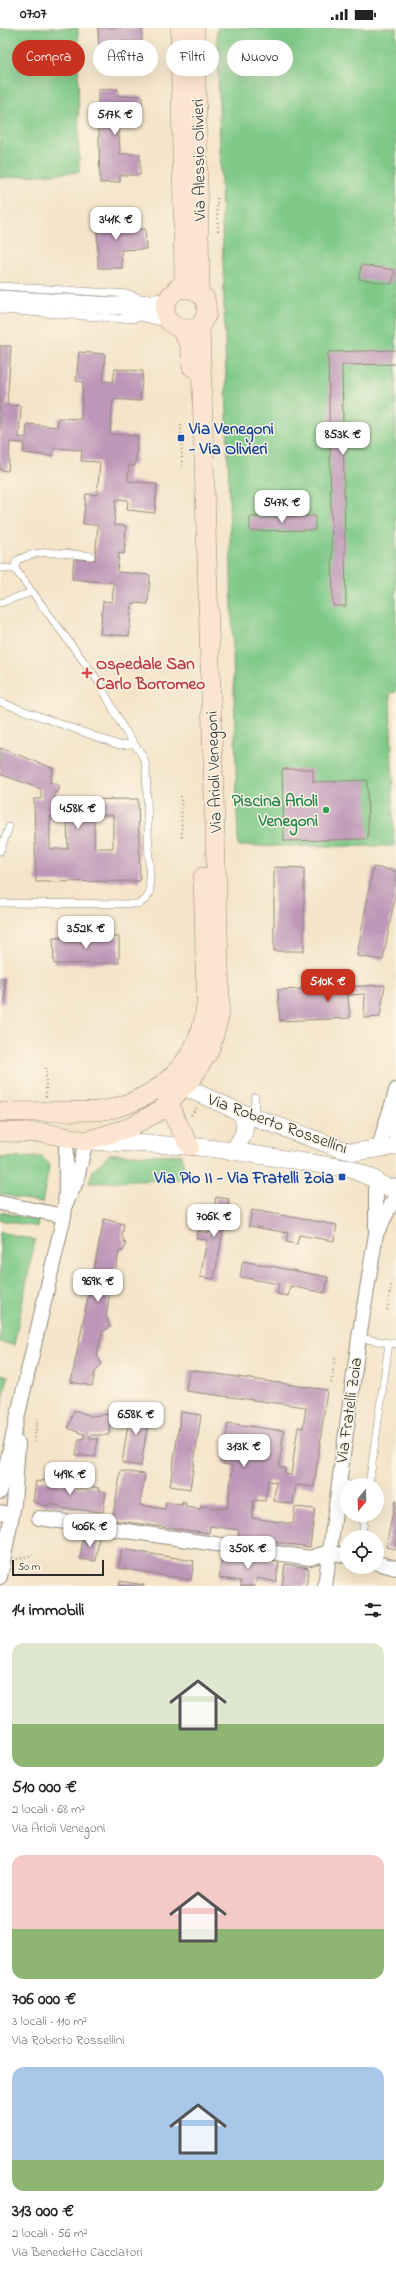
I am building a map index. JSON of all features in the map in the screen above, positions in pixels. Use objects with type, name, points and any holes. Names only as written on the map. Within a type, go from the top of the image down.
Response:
[{"type":"main road","name":"Via Alessio Olivieri","points":[[167,310],[184,280],[180,28]]},
{"type":"main road","name":"Via Alessio Olivieri","points":[[195,28],[200,283],[198,291]]},
{"type":"main road","points":[[192,289],[198,291],[205,298],[207,304],[206,318],[200,326],[188,331],[167,310],[192,289]]},
{"type":"main road","name":"Via Arioli Venegoni","points":[[0,1123],[79,1112],[98,1112],[128,1106],[153,1093],[176,1072],[192,1050],[203,1023],[206,1005],[191,354],[190,344],[167,310]]},
{"type":"main road","name":"Via Arioli Venegoni","points":[[86,1141],[130,1127],[169,1104],[192,1078],[210,1049],[220,1017],[200,326]]},
{"type":"main road","points":[[184,1087],[164,1083],[169,1104],[190,1146]]},
{"type":"main road","points":[[67,1138],[79,1112]]},
{"type":"main road","points":[[0,1123],[86,1141],[79,1112]]},
{"type":"street","points":[[0,299],[93,298],[114,306],[167,310]]},
{"type":"street","name":"Via Roberto Rossellini","points":[[184,1087],[247,1114],[341,1149],[355,1152],[385,1148]]},
{"type":"street","name":"Via Fratelli Zoia","points":[[395,1096],[396,1135]]},
{"type":"street","name":"Via Fratelli Zoia","points":[[345,1478],[359,1338],[376,1234],[375,1180],[370,1170],[370,1162],[385,1148],[382,1132],[395,1096]]},
{"type":"street","points":[[232,1150],[244,1135],[247,1114]]},
{"type":"street","points":[[0,1492],[64,1216],[66,1201],[64,1180],[67,1138]]},
{"type":"street","points":[[66,1201],[76,1182],[86,1141]]},
{"type":"street","name":"Via Roberto Rossellini","points":[[86,1141],[190,1146],[232,1150],[351,1169],[375,1180],[385,1187],[396,1187]]},
{"type":"street","name":"Via Fratelli Zoia","points":[[376,1234],[396,1195]]},
{"type":"street","points":[[0,1203],[64,1216]]},
{"type":"street","points":[[0,1577],[6,1513],[20,1402]]},
{"type":"street","name":"Via Fratelli Zoia","points":[[325,1586],[329,1552],[340,1502]]},
{"type":"street","points":[[38,1518],[310,1558],[329,1552],[340,1554]]},
{"type":"street","points":[[384,1565],[396,1568]]},
{"type":"lane","points":[[0,286],[93,298],[129,294],[167,310]]},
{"type":"lane","points":[[0,310],[127,319],[167,310]]},
{"type":"lane","points":[[0,903],[140,904],[146,899],[150,892],[146,765],[142,755],[122,726],[99,682],[15,569],[16,561],[28,554],[45,551],[91,556]]},
{"type":"lane","points":[[0,568],[15,569]]},
{"type":"lane","points":[[0,603],[32,592]]},
{"type":"lane","points":[[0,702],[120,745],[133,744]]},
{"type":"lane","points":[[0,851],[9,827]]},
{"type":"lane","points":[[247,1114],[255,1096]]},
{"type":"lane","name":"Via Fratelli Zoia","points":[[359,1338],[393,1344],[370,1478]]},
{"type":"lane","points":[[363,1522],[363,1527]]},
{"type":"path","points":[[217,198],[218,234]]},
{"type":"path","points":[[181,425],[182,468]]},
{"type":"path","points":[[181,796],[182,839]]},
{"type":"path","points":[[46,1068],[46,1102]]},
{"type":"path","points":[[387,1310],[391,1285]]},
{"type":"path","points":[[331,1383],[335,1358]]},
{"type":"path","points":[[34,1442],[38,1418]]},
{"type":"path","points":[[16,1560],[33,1555]]},
{"type":"green space","points":[[0,28],[78,28],[78,40],[12,40],[12,76],[78,76],[79,172],[0,178]]},
{"type":"green space","points":[[217,28],[396,28],[396,692],[390,693],[394,846],[238,846],[218,76],[219,40],[217,40]]},
{"type":"green space","points":[[110,1154],[182,1155],[185,1179],[89,1183],[93,1170]]},
{"type":"green space","points":[[42,1157],[47,1162],[49,1167],[42,1203],[0,1194],[0,1158]]},
{"type":"green space","points":[[0,1212],[37,1220],[38,1227],[0,1220]]},
{"type":"green space","points":[[0,1232],[35,1240],[14,1345],[0,1342]]},
{"type":"green space","points":[[0,1374],[8,1376],[0,1414]]},
{"type":"building","points":[[98,28],[142,28],[142,40],[99,40]]},
{"type":"building","points":[[118,89],[118,96],[142,96],[142,112],[118,113],[120,154],[140,154],[140,175],[120,175],[120,182],[100,183],[98,90]]},
{"type":"building","points":[[97,214],[119,214],[119,229],[145,229],[146,249],[121,250],[122,268],[98,268]]},
{"type":"building","points":[[361,265],[395,270],[392,284],[359,279]]},
{"type":"building","points":[[0,346],[11,346],[7,405],[21,406],[19,437],[26,438],[27,424],[57,427],[58,418],[81,419],[83,382],[76,381],[79,352],[105,354],[103,381],[113,382],[115,369],[143,371],[140,401],[113,399],[110,434],[138,436],[135,466],[129,465],[128,481],[157,484],[155,513],[127,510],[128,500],[116,499],[114,525],[126,526],[124,554],[119,553],[117,572],[150,575],[148,604],[132,603],[129,636],[100,634],[103,601],[112,602],[114,583],[72,579],[74,559],[95,560],[98,525],[83,524],[86,494],[97,495],[100,462],[81,461],[82,450],[54,448],[53,456],[23,453],[24,443],[10,442],[8,471],[0,470]]},
{"type":"building","points":[[396,350],[396,364],[342,365],[346,606],[333,606],[328,352]]},
{"type":"building","points":[[315,516],[315,530],[250,531],[250,517]]},
{"type":"building","points":[[0,748],[53,768],[50,782],[60,786],[58,792],[55,792],[55,800],[138,799],[140,881],[36,882],[34,799],[41,799],[41,789],[0,774]],"holes":[[[94,815],[113,815],[113,848],[94,848]],[[67,816],[68,849],[50,849],[50,817]]]},
{"type":"building","name":"Piscina Arioli Venegoni","points":[[282,769],[313,769],[313,782],[367,780],[368,839],[284,841]]},
{"type":"building","points":[[274,867],[304,868],[304,951],[274,951]]},
{"type":"building","points":[[373,867],[396,871],[396,890],[383,960],[357,956]]},
{"type":"building","points":[[119,937],[119,963],[54,964],[53,938]]},
{"type":"building","points":[[0,978],[5,978],[5,1002],[0,1003]]},
{"type":"building","points":[[385,985],[380,1017],[364,1018],[365,994],[348,995],[350,1018],[280,1021],[278,990]]},
{"type":"building","points":[[216,1197],[229,1199],[214,1279],[200,1277],[207,1240],[196,1238],[197,1231],[209,1233]]},
{"type":"building","points":[[252,1210],[337,1225],[334,1241],[299,1235],[297,1244],[286,1242],[288,1233],[249,1226]]},
{"type":"building","points":[[104,1219],[124,1224],[122,1236],[126,1245],[124,1250],[119,1252],[114,1277],[118,1288],[110,1292],[106,1316],[110,1327],[102,1332],[97,1356],[102,1364],[95,1372],[92,1386],[71,1382]]},
{"type":"building","points":[[243,1261],[328,1277],[325,1293],[290,1286],[288,1296],[277,1294],[279,1284],[240,1277]]},
{"type":"building","points":[[189,1370],[327,1390],[314,1487],[296,1485],[293,1504],[274,1501],[276,1482],[268,1481],[265,1501],[254,1500],[252,1518],[293,1524],[295,1507],[315,1509],[310,1547],[238,1537],[239,1530],[210,1526],[209,1533],[112,1520],[121,1471],[145,1474],[140,1505],[165,1509],[166,1503],[182,1505],[182,1502],[186,1503],[185,1507],[201,1509],[201,1506],[227,1509],[233,1466],[223,1464],[228,1423],[284,1431],[279,1467],[285,1468],[284,1474],[291,1475],[298,1427],[303,1428],[306,1407],[186,1391]]},
{"type":"building","points":[[131,1406],[150,1408],[141,1466],[122,1463]]},
{"type":"building","points":[[74,1410],[91,1416],[110,1414],[109,1435],[90,1435],[90,1439],[98,1439],[95,1457],[76,1455],[79,1439],[83,1439],[85,1435],[68,1428]]},
{"type":"building","points":[[181,1412],[201,1415],[190,1489],[170,1486]]},
{"type":"building","points":[[41,1480],[63,1485],[63,1483],[76,1484],[75,1487],[85,1488],[86,1486],[99,1488],[98,1490],[106,1492],[103,1512],[60,1508],[60,1506],[49,1504],[49,1506],[33,1502],[36,1481],[40,1482]]},
{"type":"building","points":[[396,1501],[396,1549],[386,1547]]},
{"type":"building","points":[[83,1535],[99,1537],[96,1561],[80,1559]]},
{"type":"building","points":[[122,1549],[194,1561],[191,1580],[119,1568]]},
{"type":"building","points":[[223,1554],[279,1562],[276,1582],[257,1578],[255,1586],[241,1586],[241,1581],[219,1578]]},
{"type":"building","points":[[285,1564],[309,1568],[306,1586],[282,1586]]},
{"type":"building","points":[[120,1581],[144,1585],[144,1586],[119,1586]]},
{"type":"place","name":"Via Venegoni - Via Olivieri","points":[[181,438]]},
{"type":"place","name":"Ospedale San Carlo Borromeo","points":[[87,673]]},
{"type":"place","name":"Piscina Arioli Venegoni","points":[[326,810]]},
{"type":"place","name":"Via Pio II - Via Fratelli Zoia","points":[[342,1177]]}]
